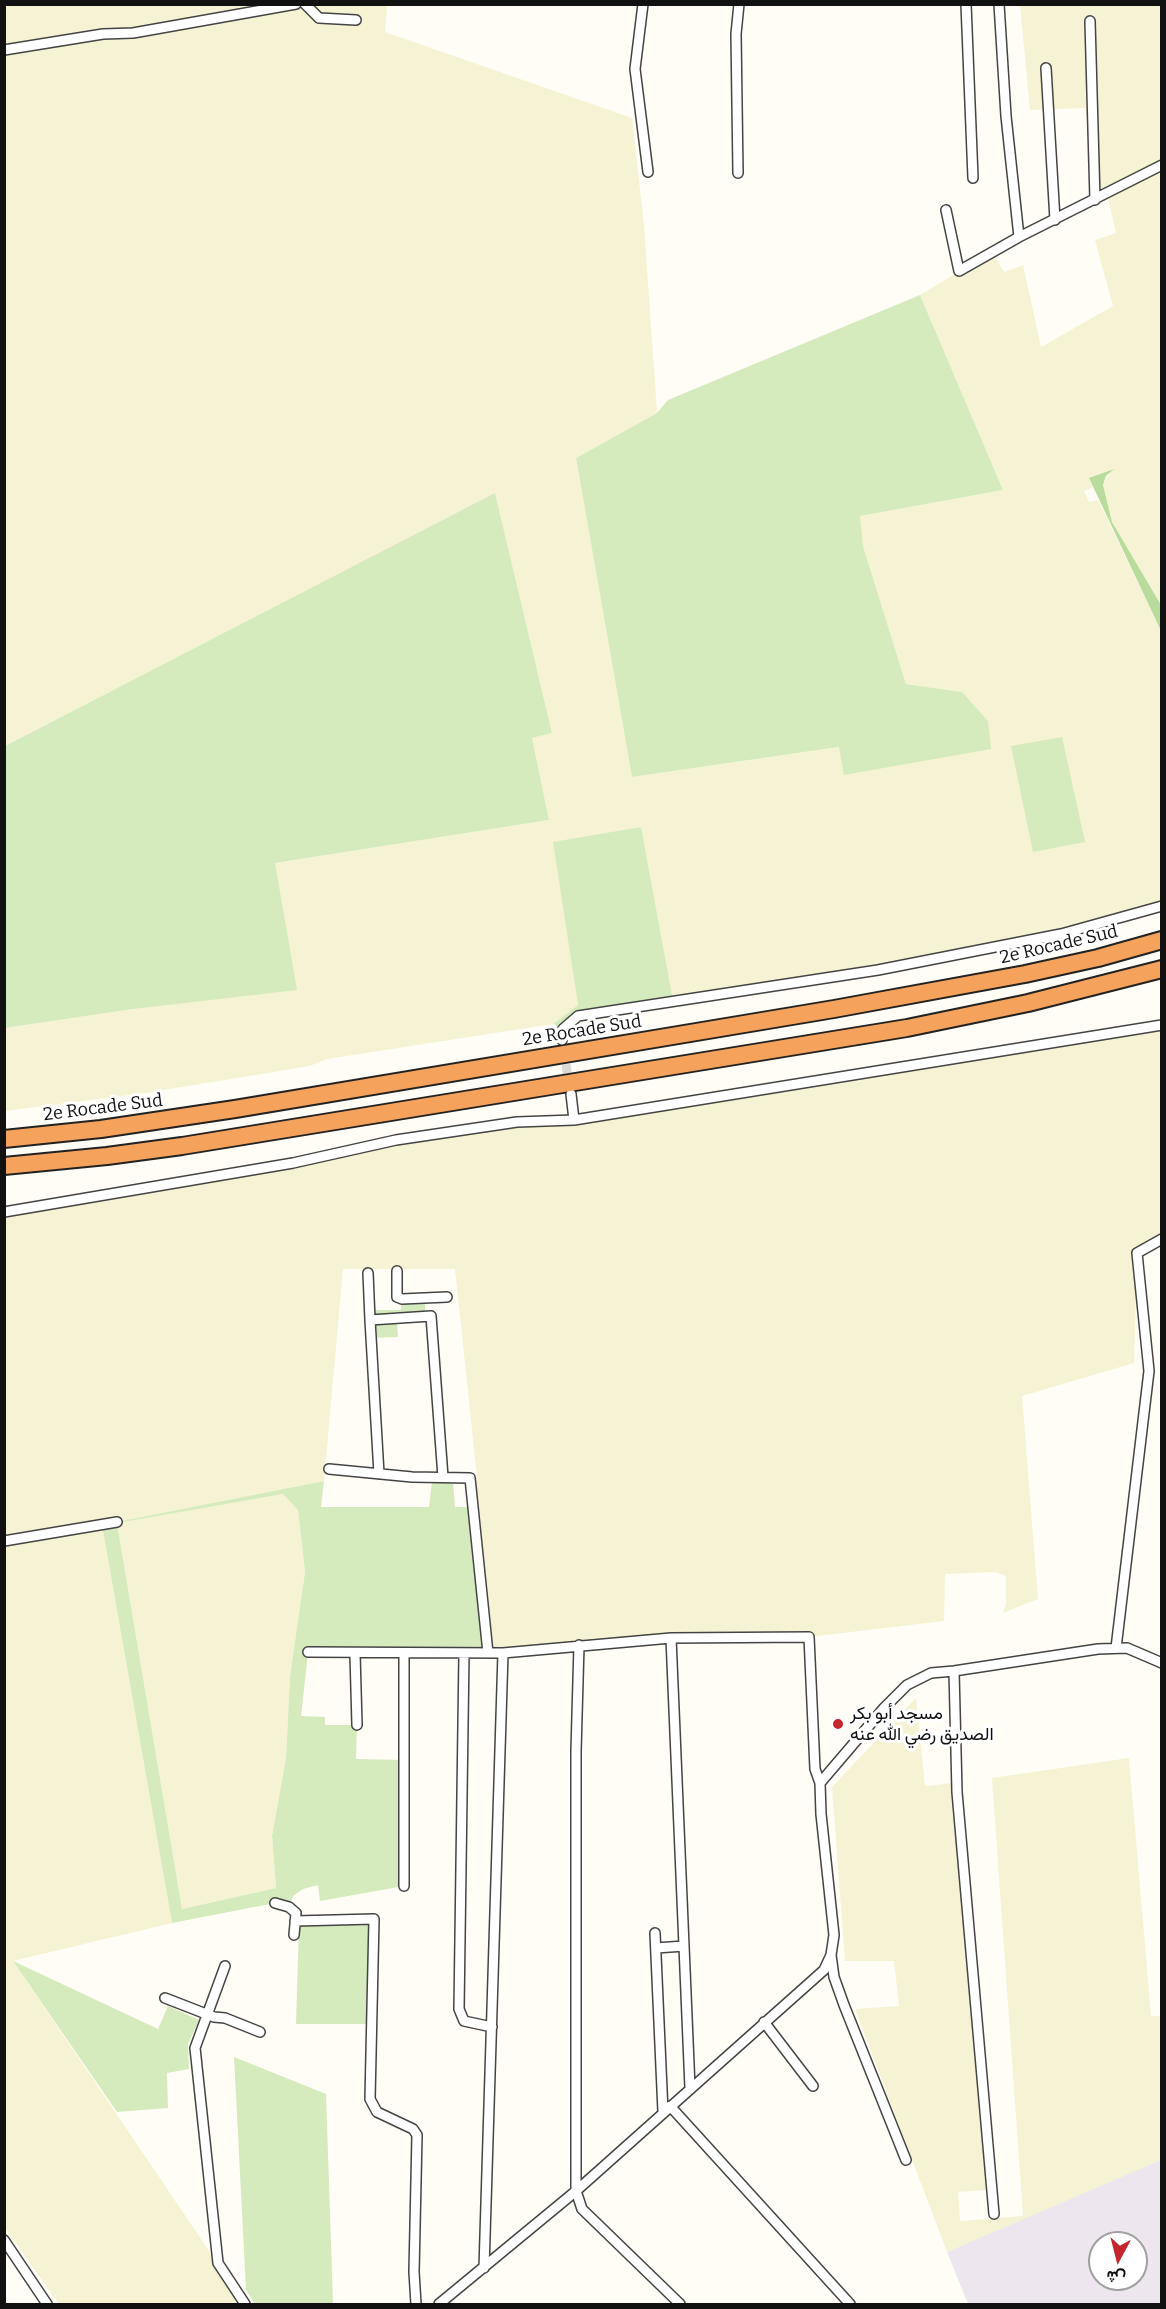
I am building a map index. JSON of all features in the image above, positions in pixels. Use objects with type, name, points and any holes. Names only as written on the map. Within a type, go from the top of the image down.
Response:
[{"type":"highway","name":"2e Rocade Sud","points":[[4,1139],[100,1129],[224,1110],[834,1009],[1025,974],[1098,958],[1161,940]]},
{"type":"highway","points":[[4,1166],[107,1156],[194,1144],[895,1030],[1028,1003],[1161,969]]},
{"type":"street","points":[[4,50],[103,34],[133,33],[296,4]]},
{"type":"street","points":[[305,4],[319,18],[356,20]]},
{"type":"street","points":[[643,4],[635,69],[648,172]]},
{"type":"street","points":[[738,173],[736,34],[739,4]]},
{"type":"street","points":[[966,4],[973,178]]},
{"type":"street","points":[[999,4],[1006,116],[1019,237]]},
{"type":"street","points":[[1090,21],[1095,200]]},
{"type":"street","points":[[1046,68],[1055,220]]},
{"type":"street","points":[[946,210],[959,271],[1019,237],[1161,165]]},
{"type":"street","points":[[562,1040],[563,1029],[578,1016],[878,970],[1061,934],[1161,906]]},
{"type":"street","points":[[4,1212],[293,1163],[396,1140],[517,1122],[574,1120],[1161,1025]]},
{"type":"street","points":[[571,1094],[574,1120]]},
{"type":"street","points":[[1116,1648],[1149,1371],[1137,1253],[1161,1239]]},
{"type":"street","points":[[398,1271],[398,1297],[447,1297]]},
{"type":"street","points":[[368,1273],[379,1474]]},
{"type":"street","points":[[425,1298],[426,1317]]},
{"type":"street","points":[[370,1320],[431,1316],[443,1477]]},
{"type":"street","points":[[329,1469],[379,1474],[470,1478],[488,1653]]},
{"type":"street","points":[[4,1541],[117,1522]]},
{"type":"street","points":[[308,1652],[503,1653],[670,1638],[809,1637],[815,1768],[820,1783],[821,1814],[834,1935],[831,1955],[834,1977],[906,2160]]},
{"type":"street","points":[[670,1638],[690,2088]]},
{"type":"street","points":[[579,1645],[576,1751],[576,2191],[582,2209],[680,2304]]},
{"type":"street","points":[[820,1783],[884,1708],[907,1685],[931,1673],[1116,1648],[1127,1648],[1161,1663]]},
{"type":"street","points":[[404,1653],[404,1886]]},
{"type":"street","points":[[464,1653],[459,2009],[464,2021],[492,2027]]},
{"type":"street","points":[[484,2268],[503,1653]]},
{"type":"street","points":[[355,1654],[357,1725]]},
{"type":"street","points":[[954,1671],[957,1792],[994,2214]]},
{"type":"street","points":[[275,1903],[289,1907],[296,1913],[294,1935]]},
{"type":"street","points":[[295,1921],[374,1919],[370,2099],[377,2112],[413,2128],[417,2135],[414,2272],[416,2304]]},
{"type":"street","points":[[655,1933],[666,2109],[850,2304]]},
{"type":"street","points":[[656,1948],[684,1946]]},
{"type":"street","points":[[439,2304],[576,2191],[824,1970],[831,1955]]},
{"type":"street","points":[[225,1966],[195,2048],[218,2263],[245,2304]]},
{"type":"street","points":[[165,1998],[260,2032]]},
{"type":"street","points":[[764,2022],[813,2086]]},
{"type":"street","points":[[4,2240],[47,2304]]},
{"type":"shaded area","points":[[5,5],[387,5],[385,32],[632,118],[644,225],[657,413],[576,458],[632,777],[840,747],[845,775],[962,692],[906,684],[863,546],[859,516],[1003,490],[920,295],[992,252],[1004,272],[1023,265],[1041,347],[1113,306],[1095,240],[1116,233],[1107,194],[1161,165],[1161,605],[1112,522],[1103,485],[1112,470],[1090,478],[1093,487],[1084,491],[1089,502],[1098,500],[1161,631],[1161,906],[1061,934],[673,1001],[554,842],[578,1005],[553,1024],[327,1059],[310,1066],[145,1093],[5,1111],[5,1028],[133,1009],[275,863],[549,820],[532,738],[552,733],[495,494],[5,746]]},
{"type":"shaded area","points":[[1020,5],[1161,5],[1161,164],[1099,189],[1085,108],[1030,110]]},
{"type":"shaded area","points":[[1161,1025],[1161,1239],[1137,1253],[1134,1363],[1022,1396],[1038,1599],[1003,1613],[1006,1604],[1006,1576],[995,1572],[945,1574],[944,1621],[809,1637],[671,1638],[488,1653],[470,1478],[477,1477],[455,1269],[343,1269],[324,1481],[129,1520],[283,1494],[298,1510],[305,1572],[290,1676],[286,1758],[272,1836],[276,1888],[182,1909],[117,1522],[102,1525],[172,1923],[13,1961],[245,2304],[59,2304],[5,2228],[4,1212],[396,1140],[574,1120]]},
{"type":"shaded area","points":[[916,1698],[925,1786],[953,1783],[987,2190],[958,2192],[960,2221],[1023,2216],[992,1778],[1129,1758],[1151,2016],[1161,2016],[1161,2160],[947,2252],[855,2009],[899,2006],[894,1961],[845,1961],[832,1787]]},
{"type":"shaded area","points":[[1161,2159],[1161,2304],[968,2304],[947,2252],[1023,2217]]},
{"type":"green space","points":[[920,295],[1003,490],[860,516],[863,546],[906,684],[962,692],[988,721],[991,749],[844,775],[839,747],[632,777],[576,458],[657,413],[668,400]]},
{"type":"green space","points":[[1114,469],[1106,476],[1103,485],[1112,522],[1161,605],[1161,631],[1089,478]]},
{"type":"green space","points":[[495,493],[552,733],[532,738],[549,820],[275,863],[297,990],[133,1009],[5,1028],[5,746]]},
{"type":"green space","points":[[1062,737],[1085,842],[1033,852],[1011,746]]},
{"type":"green space","points":[[641,827],[673,1001],[578,1016],[563,1029],[553,1024],[578,1005],[553,842]]},
{"type":"green space","points":[[425,1298],[425,1317],[397,1319],[398,1337],[371,1338],[370,1310],[401,1310],[402,1299]]},
{"type":"green space","points":[[324,1481],[321,1507],[429,1507],[432,1481],[453,1482],[455,1507],[473,1507],[488,1653],[308,1653],[301,1716],[325,1717],[325,1725],[357,1725],[356,1759],[403,1760],[404,1886],[320,1901],[318,1885],[303,1889],[293,1896],[289,1907],[275,1903],[172,1923],[102,1525]],"holes":[[[283,1494],[298,1510],[305,1572],[290,1676],[286,1758],[272,1836],[276,1888],[182,1909],[117,1523]]]},
{"type":"green space","points":[[370,1923],[366,2024],[296,2024],[299,1924]]},
{"type":"green space","points":[[13,1961],[158,2029],[168,2006],[199,2020],[188,2044],[189,2069],[167,2073],[168,2108],[117,2112]]},
{"type":"green space","points":[[234,2057],[326,2094],[333,2303],[255,2304],[246,2290]]},
{"type":"tunnel","points":[[564,1051],[569,1085]]},
{"type":"place","name":"مسجد أبو بكر الصديق رضي الله عنه","points":[[838,1724]]}]
